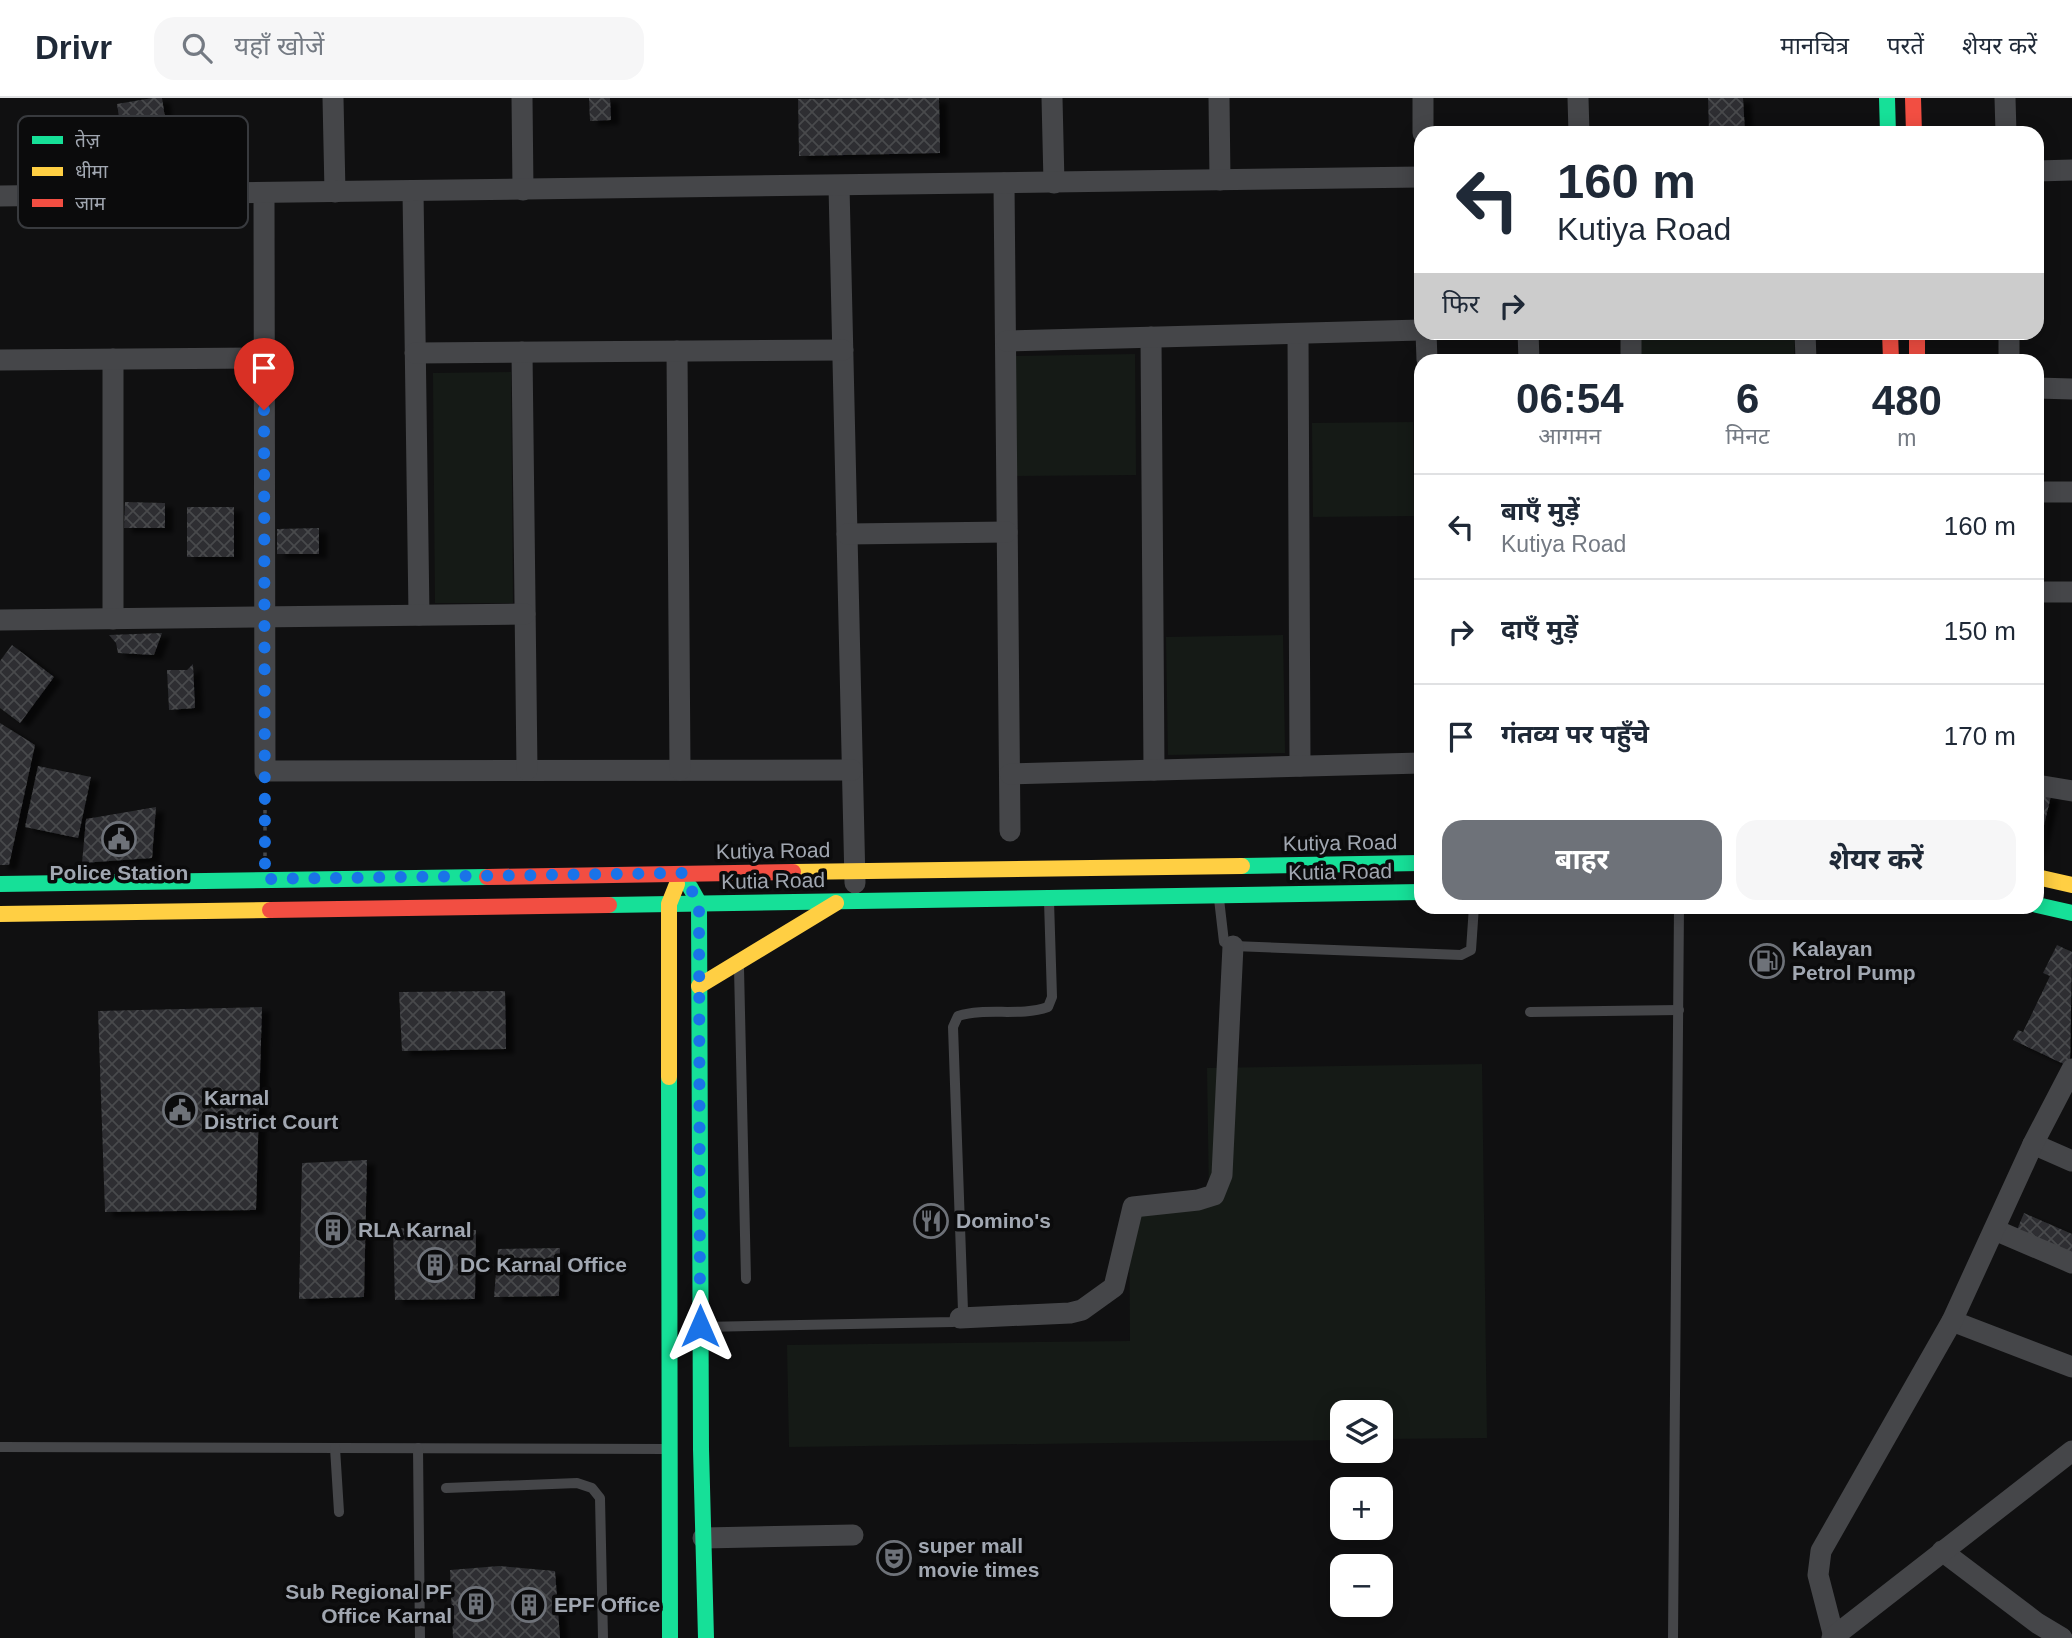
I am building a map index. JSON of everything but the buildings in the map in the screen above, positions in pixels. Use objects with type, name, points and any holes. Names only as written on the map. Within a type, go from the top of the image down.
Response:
[{"type":"street","points":[[333,98],[335,192]]},
{"type":"street","points":[[522,98],[523,190]]},
{"type":"street","points":[[1052,98],[1054,183]]},
{"type":"street","points":[[1219,98],[1220,180]]},
{"type":"street","points":[[1423,98],[1423,126]]},
{"type":"street","points":[[1578,98],[1579,126]]},
{"type":"street","points":[[1887,98],[1888,126]]},
{"type":"street","points":[[1913,98],[1914,126]]},
{"type":"street","points":[[2005,98],[2006,126]]},
{"type":"street","points":[[2044,170],[2072,170]]},
{"type":"street","points":[[248,194],[1414,177]]},
{"type":"street","points":[[1004,183],[1010,831]]},
{"type":"street","points":[[699,986],[846,901],[854,871],[839,186]]},
{"type":"street","points":[[413,191],[419,615]]},
{"type":"street","points":[[264,194],[265,771],[852,770]]},
{"type":"street","points":[[0,196],[18,196]]},
{"type":"street","points":[[1006,341],[1414,330]]},
{"type":"street","points":[[1298,334],[1300,766]]},
{"type":"street","points":[[1152,337],[1154,770]]},
{"type":"street","points":[[415,353],[843,350]]},
{"type":"street","points":[[677,351],[680,770]]},
{"type":"street","points":[[522,352],[527,771]]},
{"type":"street","points":[[0,360],[264,358]]},
{"type":"street","points":[[113,359],[113,619]]},
{"type":"street","points":[[2044,388],[2072,388]]},
{"type":"street","points":[[2044,492],[2072,492]]},
{"type":"street","points":[[847,534],[1007,532]]},
{"type":"street","points":[[2044,592],[2072,592]]},
{"type":"street","points":[[0,620],[525,614]]},
{"type":"street","points":[[1010,774],[1414,763]]},
{"type":"street","points":[[2044,786],[2072,791]]},
{"type":"street","name":"Kutiya Road","points":[[0,884],[1414,863]]},
{"type":"street","points":[[670,1638],[685,1449],[700,1326],[699,904],[682,873]]},
{"type":"street","points":[[682,873],[668,904],[669,1142],[685,1449],[703,1538],[706,1638]]},
{"type":"street","points":[[2044,879],[2072,885]]},
{"type":"street","name":"Kutia Road","points":[[0,914],[1414,892]]},
{"type":"street","points":[[2044,907],[2072,913]]},
{"type":"street","points":[[960,1318],[1082,1310],[1114,1287],[1133,1207],[1198,1200],[1214,1195],[1222,1175],[1233,946]]},
{"type":"street","points":[[2072,1069],[2033,1144],[1952,1321],[1821,1551],[1818,1575],[1833,1637],[2072,1451]]},
{"type":"street","points":[[669,1142],[700,1142]]},
{"type":"street","points":[[2033,1144],[2072,1161]]},
{"type":"street","points":[[1995,1230],[2072,1263]]},
{"type":"street","points":[[1952,1321],[2072,1367]]},
{"type":"street","points":[[703,1538],[853,1535]]},
{"type":"street","points":[[1942,1551],[2037,1623],[2063,1638]]},
{"type":"lane","points":[[1219,895],[1221,932],[1224,942],[1233,946],[1461,955],[1471,950],[1473,914]]},
{"type":"lane","points":[[700,1326],[953,1322],[960,1318],[963,1311],[953,1027],[958,1016],[970,1012],[1037,1011],[1048,1007],[1052,997],[1049,898]]},
{"type":"lane","points":[[1673,1638],[1679,914]]},
{"type":"lane","points":[[739,962],[746,1279]]},
{"type":"lane","points":[[1530,1012],[1679,1010]]},
{"type":"lane","points":[[0,1447],[685,1449]]},
{"type":"lane","points":[[335,1448],[339,1512]]},
{"type":"lane","points":[[418,1448],[420,1638]]},
{"type":"lane","points":[[446,1488],[577,1483],[592,1488],[600,1498],[603,1638]]},
{"type":"path","points":[[265,771],[265,879]]},
{"type":"shaded area","points":[[1640,340],[1795,340],[1794,354],[1640,354]]},
{"type":"shaded area","points":[[1135,354],[1136,475],[1017,476],[1015,356]]},
{"type":"shaded area","points":[[511,372],[513,603],[435,603],[433,373]]},
{"type":"shaded area","points":[[1413,422],[1414,516],[1313,517],[1312,423]]},
{"type":"shaded area","points":[[1283,635],[1285,753],[1168,755],[1166,637]]},
{"type":"shaded area","points":[[1482,1064],[1487,1438],[1393,1439],[1393,1400],[1330,1400],[1330,1440],[789,1447],[787,1345],[1130,1341],[1129,1201],[1209,1199],[1207,1068]]},
{"type":"traffic: fast","points":[[1887,98],[1888,126]]},
{"type":"traffic: fast","points":[[1242,866],[1414,863]]},
{"type":"traffic: fast","points":[[0,884],[487,877]]},
{"type":"traffic: fast","points":[[690,887],[699,903],[701,1449],[706,1638]]},
{"type":"traffic: fast","points":[[609,905],[1414,892]]},
{"type":"traffic: fast","points":[[2044,907],[2072,913]]},
{"type":"traffic: fast","points":[[669,1077],[670,1638]]},
{"type":"traffic: slow","points":[[793,872],[1242,866]]},
{"type":"traffic: slow","points":[[2044,879],[2072,885]]},
{"type":"traffic: slow","points":[[669,1077],[669,904],[677,884]]},
{"type":"traffic: slow","points":[[699,986],[836,903]]},
{"type":"traffic: slow","points":[[0,914],[270,910]]},
{"type":"traffic: jam","points":[[1913,98],[1914,126]]},
{"type":"traffic: jam","points":[[1890,340],[1891,354]]},
{"type":"traffic: jam","points":[[1917,340],[1917,354]]},
{"type":"traffic: jam","points":[[487,877],[793,872]]},
{"type":"traffic: jam","points":[[270,910],[609,905]]},
{"type":"place","name":"Police Station","points":[[119,839]]},
{"type":"place","name":"Kalayan Petrol Pump","points":[[1767,961]]},
{"type":"place","name":"Karnal District Court","points":[[180,1110]]},
{"type":"place","name":"Domino's","points":[[931,1221]]},
{"type":"place","name":"RLA Karnal","points":[[333,1230]]},
{"type":"place","name":"DC Karnal Office","points":[[435,1265]]},
{"type":"place","name":"super mall movie times","points":[[894,1558]]},
{"type":"place","name":"Sub Regional PF Office Karnal","points":[[476,1604]]},
{"type":"place","name":"EPF Office","points":[[529,1605]]},
{"type":"route","points":[[264,410],[265,879],[682,873],[699,904],[700,1326]]}]
